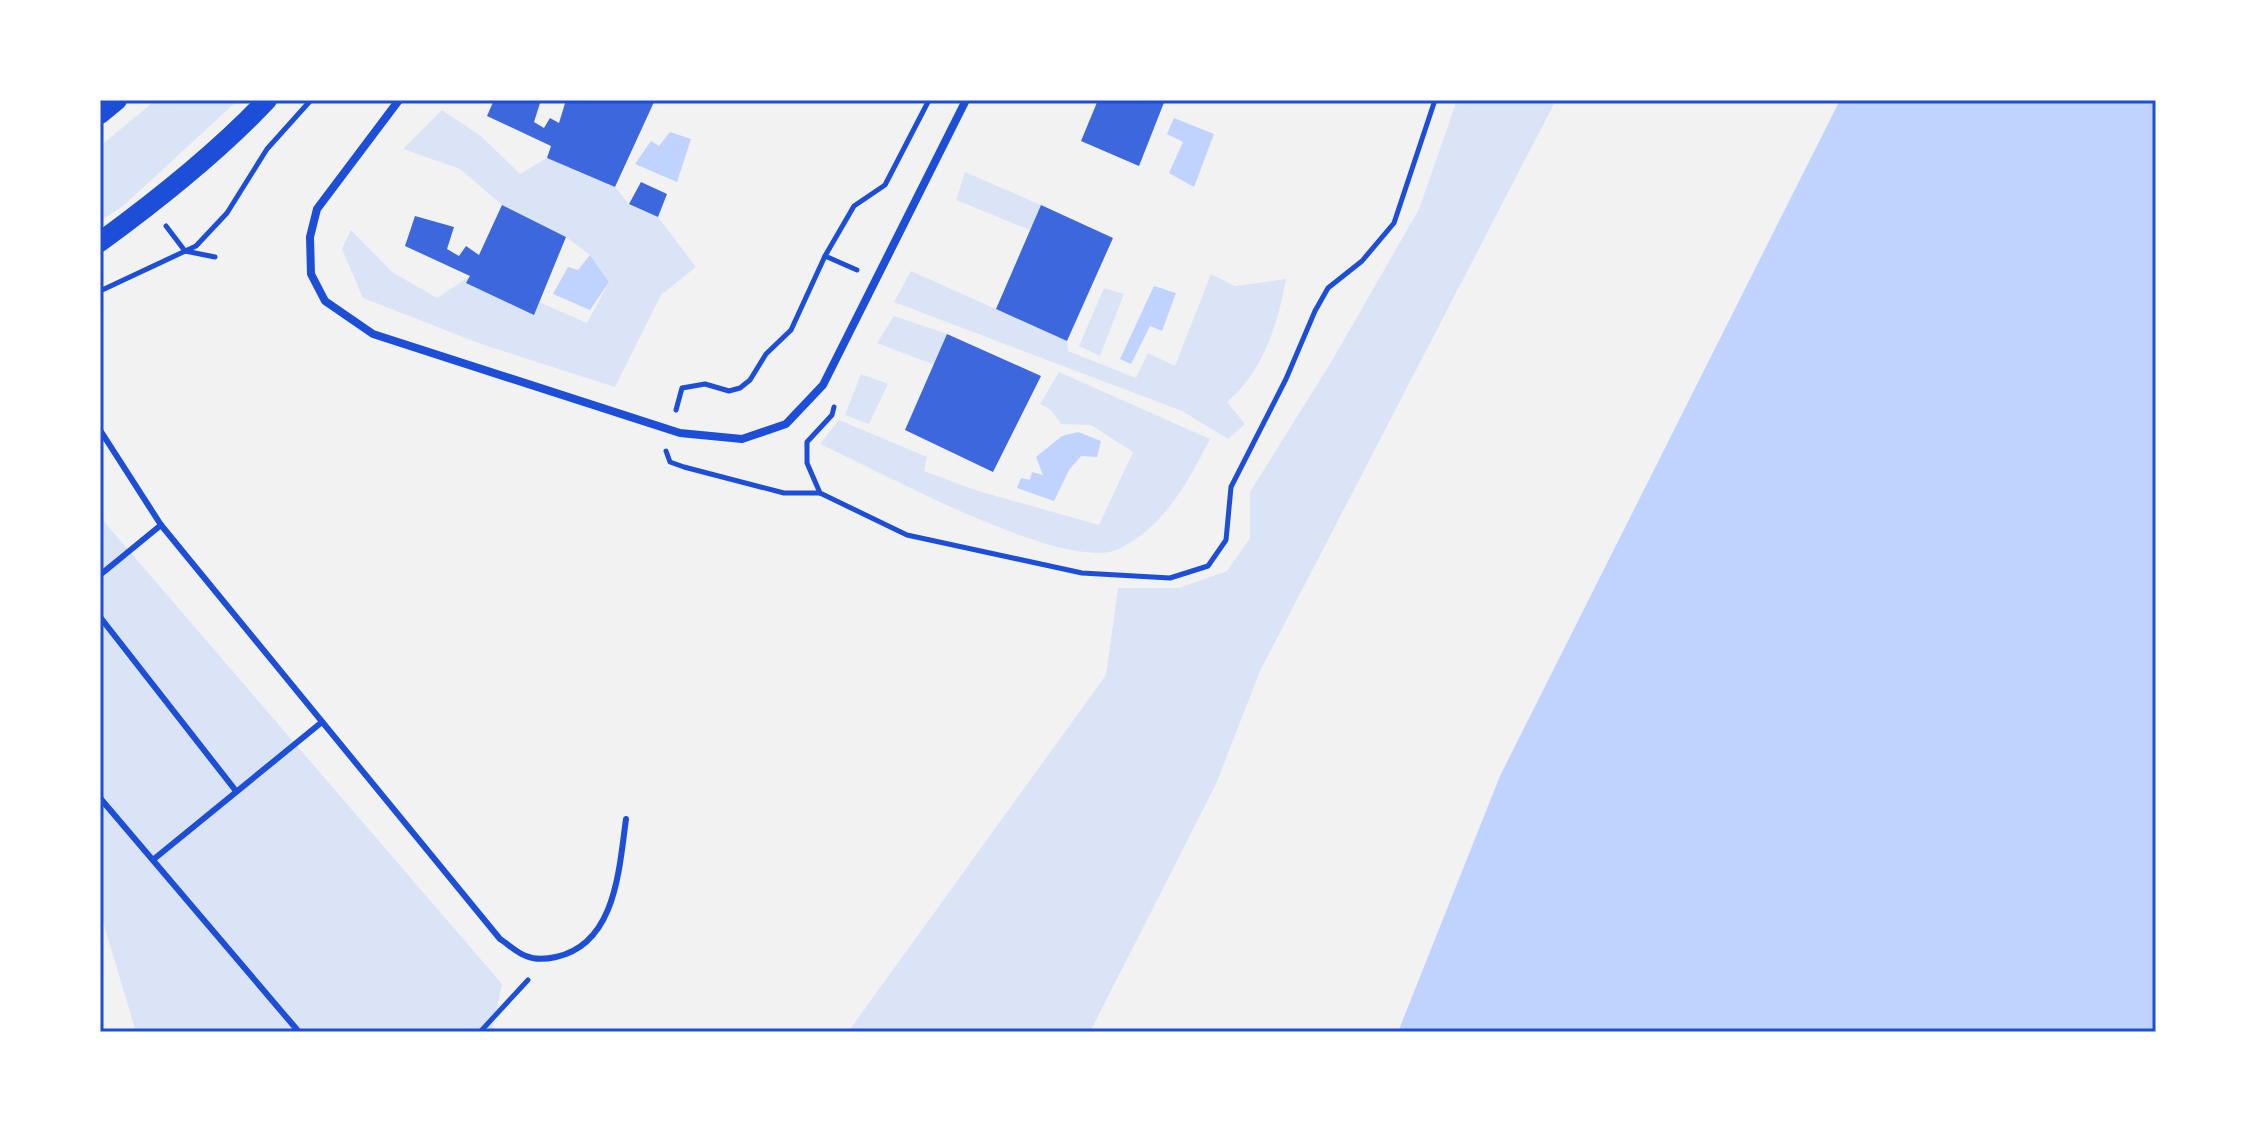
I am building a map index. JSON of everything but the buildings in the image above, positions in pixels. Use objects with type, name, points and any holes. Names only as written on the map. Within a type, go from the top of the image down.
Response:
[{"type":"main road","points":[[100,114],[117,100]]},
{"type":"main road","points":[[100,242],[151,205],[241,128],[267,100]]},
{"type":"street","points":[[399,100],[317,209],[310,237],[311,274],[325,301],[373,334],[669,429],[742,439],[768,433],[786,424],[823,385],[966,100]]},
{"type":"lane","points":[[100,430],[161,525],[500,939],[526,956],[547,959],[572,954],[591,939],[611,905],[626,819]]},
{"type":"lane","points":[[100,575],[161,525]]},
{"type":"lane","points":[[100,617],[236,791]]},
{"type":"lane","points":[[154,859],[322,722]]},
{"type":"lane","points":[[100,798],[299,1032]]},
{"type":"path","points":[[100,291],[196,246],[227,213],[267,149],[311,100]]},
{"type":"path","points":[[929,100],[885,185],[854,206],[825,256],[791,330],[766,354],[750,380],[740,388],[729,391],[705,384],[682,388],[669,429],[665,455],[670,462],[784,493],[820,493],[907,535],[1082,573],[1170,578],[1208,566],[1226,540],[1231,487],[1328,288],[1362,261],[1394,223],[1435,100]]},
{"type":"path","points":[[151,205],[185,251],[215,257]]},
{"type":"path","points":[[825,256],[875,279]]},
{"type":"path","points":[[820,493],[807,463],[807,442],[832,415],[834,406],[823,385]]},
{"type":"path","points":[[480,1032],[547,959]]},
{"type":"shaded area","points":[[156,100],[238,100],[123,206],[100,221],[100,146]]},
{"type":"shaded area","points":[[1457,100],[1556,100],[1260,671],[1216,784],[1090,1032],[848,1032],[1106,675],[1118,588],[1179,588],[1227,571],[1250,538],[1250,492],[1333,359],[1419,209]]},
{"type":"shaded area","points":[[442,110],[481,136],[520,174],[547,158],[615,187],[629,204],[658,217],[696,267],[661,295],[615,387],[481,344],[363,298],[342,249],[351,230],[392,272],[437,298],[470,276],[534,314],[539,302],[587,323],[609,282],[590,255],[566,237],[502,205],[460,169],[403,149]]},
{"type":"shaded area","points":[[965,172],[1041,205],[1030,230],[956,200]]},
{"type":"shaded area","points":[[911,271],[1067,341],[1068,351],[1136,378],[1148,353],[1175,366],[1211,274],[1235,286],[1286,279],[1267,346],[1240,390],[1227,402],[1245,424],[1228,439],[1182,411],[894,302]]},
{"type":"shaded area","points":[[1104,288],[1124,294],[1100,356],[1079,346]]},
{"type":"shaded area","points":[[894,316],[947,334],[935,365],[877,343]]},
{"type":"shaded area","points":[[1059,372],[1210,439],[1193,471],[1162,516],[1135,540],[1119,549],[1093,553],[1058,547],[1016,534],[925,495],[820,444],[839,420],[927,457],[924,471],[975,490],[1099,525],[1133,452],[1091,425],[1061,424],[1051,410],[1040,404]]},
{"type":"shaded area","points":[[861,374],[888,384],[869,424],[845,415]]},
{"type":"shaded area","points":[[100,517],[502,984],[492,1032],[136,1032],[100,912]]},
{"type":"water","points":[[1840,100],[2156,100],[2156,1032],[1398,1032],[1500,776]]},
{"type":"water","points":[[1174,118],[1214,134],[1194,187],[1169,173],[1183,142],[1167,134]]},
{"type":"water","points":[[670,132],[691,139],[677,182],[635,164],[651,141],[659,146]]},
{"type":"water","points":[[590,255],[609,282],[590,310],[553,294],[568,267],[578,270]]},
{"type":"water","points":[[1154,286],[1176,293],[1162,331],[1150,326],[1131,364],[1120,359]]},
{"type":"water","points":[[1078,432],[1101,441],[1097,457],[1081,456],[1069,470],[1054,501],[1017,488],[1021,478],[1030,480],[1032,472],[1043,475],[1036,457],[1062,436]]}]
